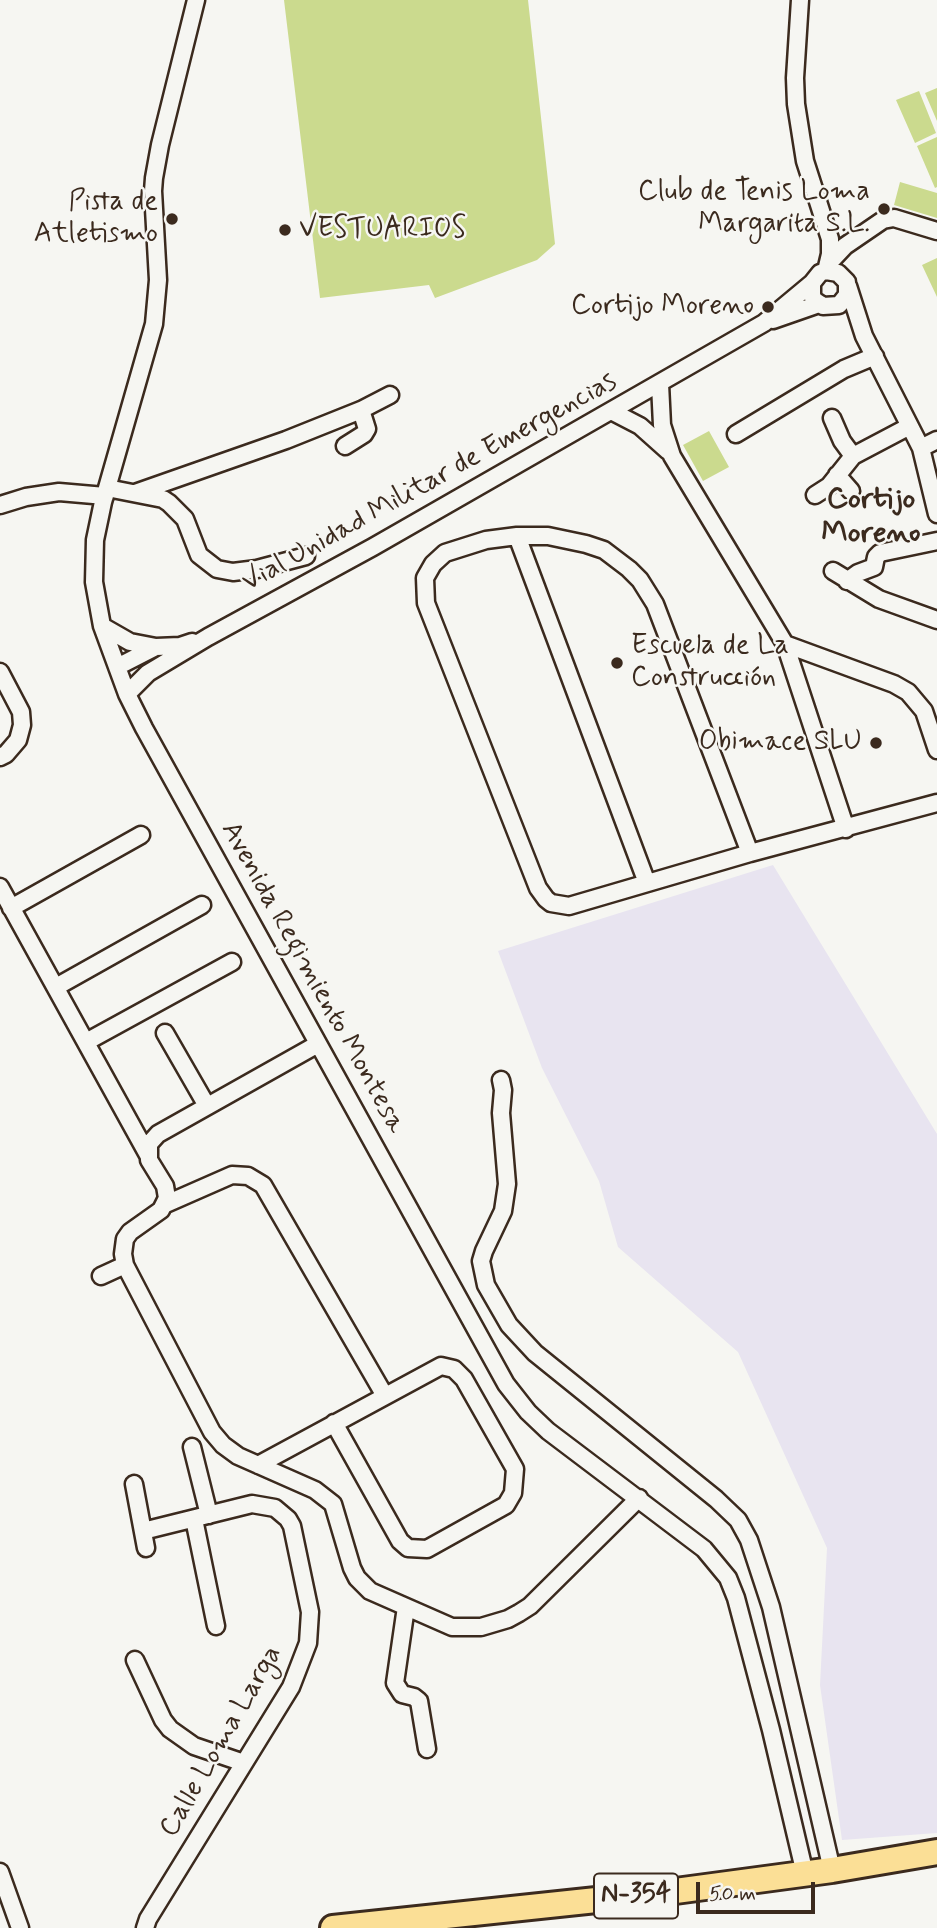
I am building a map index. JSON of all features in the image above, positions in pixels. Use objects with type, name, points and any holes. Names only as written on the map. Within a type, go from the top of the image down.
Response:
[{"type":"highway","name":"N-354","points":[[333,1928],[561,1905],[805,1874],[937,1852]]},
{"type":"street","name":"Avenida Regimiento Montesa","points":[[196,0],[154,178],[158,281],[154,324],[98,521],[94,582],[102,625],[127,694],[506,1384],[528,1412],[548,1431],[704,1549],[722,1569],[732,1588],[771,1730],[805,1874]]},
{"type":"street","points":[[800,0],[795,78],[798,116],[805,161],[829,231],[831,246],[827,267]]},
{"type":"street","points":[[864,336],[847,318],[812,295],[815,277],[845,246],[883,220],[894,218],[937,231]]},
{"type":"street","points":[[827,267],[847,282],[864,336],[920,448],[936,507]]},
{"type":"street","points":[[825,306],[839,305],[847,295],[847,282]]},
{"type":"street","name":"Vial Unidad Militar de Emergencias","points":[[127,694],[148,673],[208,637],[764,323],[812,283]]},
{"type":"street","name":"Vial Unidad Militar de Emergencias","points":[[764,323],[825,306]]},
{"type":"street","points":[[736,434],[844,369],[875,356]]},
{"type":"street","points":[[660,384],[662,425],[672,456],[785,645],[846,829]]},
{"type":"street","points":[[135,493],[286,440],[390,396]]},
{"type":"street","points":[[345,446],[367,429],[361,410]]},
{"type":"street","points":[[611,411],[640,426],[672,456]]},
{"type":"street","points":[[832,418],[842,441],[853,456]]},
{"type":"street","points":[[815,495],[829,486],[853,456],[908,427]]},
{"type":"street","points":[[920,448],[937,440]]},
{"type":"street","points":[[837,475],[851,491]]},
{"type":"street","points":[[0,505],[26,497],[59,492],[135,493],[163,499],[175,507],[189,527],[199,555],[217,569],[233,572],[257,569],[306,556]]},
{"type":"street","points":[[517,536],[647,883]]},
{"type":"street","points":[[750,853],[655,604],[648,591],[629,569],[604,550],[557,538],[517,536],[465,545],[439,558],[428,570],[425,578],[426,603],[541,894],[551,903],[569,906],[750,853],[937,803]]},
{"type":"street","points":[[848,581],[858,573],[874,567],[876,557],[880,553],[937,541]]},
{"type":"street","points":[[833,571],[897,607],[937,620]]},
{"type":"street","points":[[102,625],[131,642],[156,647],[180,646],[208,637]]},
{"type":"street","points":[[785,645],[894,684],[908,692],[923,711],[937,750]]},
{"type":"street","points":[[117,667],[156,647]]},
{"type":"street","points":[[0,672],[22,719],[18,740],[0,757]]},
{"type":"street","points":[[11,908],[141,835]]},
{"type":"street","points":[[0,887],[165,1186],[166,1204]]},
{"type":"street","points":[[56,987],[202,905]]},
{"type":"street","points":[[86,1042],[232,962]]},
{"type":"street","points":[[165,1033],[207,1106]]},
{"type":"street","points":[[148,1155],[153,1138],[318,1044]]},
{"type":"street","points":[[502,1080],[501,1113],[506,1199],[499,1223],[481,1261],[486,1285],[509,1325],[535,1353],[716,1499],[738,1520],[749,1540],[771,1607],[832,1870]]},
{"type":"street","points":[[385,1396],[263,1185],[248,1176],[232,1175],[166,1204],[130,1232],[124,1246],[125,1265],[212,1432],[230,1451],[315,1490],[333,1504],[352,1568],[370,1591],[452,1627],[481,1627],[508,1619],[530,1606],[639,1498]]},
{"type":"street","points":[[101,1276],[125,1265]]},
{"type":"street","points":[[258,1465],[334,1423],[441,1366],[459,1373],[515,1469],[515,1485],[506,1505],[427,1549],[408,1548],[400,1541],[334,1423]]},
{"type":"street","points":[[192,1447],[216,1626]]},
{"type":"street","points":[[134,1484],[146,1548]]},
{"type":"street","name":"Calle Loma Larga","points":[[143,1531],[252,1504],[267,1505],[282,1513],[292,1526],[310,1612],[308,1643],[298,1673],[145,1928]]},
{"type":"street","points":[[406,1607],[395,1684],[402,1694],[414,1697],[419,1702],[426,1749]]},
{"type":"street","points":[[135,1660],[163,1720],[170,1728],[194,1746],[244,1763]]},
{"type":"street","points":[[0,1872],[20,1928]]},
{"type":"shaded area","points":[[773,865],[937,1134],[937,1833],[842,1840],[820,1685],[827,1548],[738,1352],[618,1247],[599,1181],[542,1068],[498,951]]},
{"type":"green space","points":[[284,0],[528,0],[555,244],[537,260],[435,298],[429,285],[320,298]]},
{"type":"green space","points":[[937,88],[937,121],[925,93]]},
{"type":"green space","points":[[919,91],[936,133],[915,143],[896,100]]},
{"type":"green space","points":[[937,137],[937,187],[935,188],[917,146]]},
{"type":"green space","points":[[900,182],[937,193],[937,218],[894,205]]},
{"type":"green space","points":[[937,258],[937,297],[922,265]]},
{"type":"green space","points":[[709,431],[729,467],[703,481],[683,445]]},
{"type":"place","name":"Club de Tenis Loma Margarita S.L.","points":[[884,209]]},
{"type":"place","name":"Pista de Atletismo","points":[[172,219]]},
{"type":"place","name":"VESTUARIOS","points":[[285,230]]},
{"type":"place","name":"Cortijo Moreno","points":[[768,307]]},
{"type":"place","name":"Escuela de La Construcción","points":[[617,663]]},
{"type":"place","name":"Obimace SLU","points":[[876,743]]},
{"type":"district","name":"Cortijo Moreno","points":[[871,518]]}]
